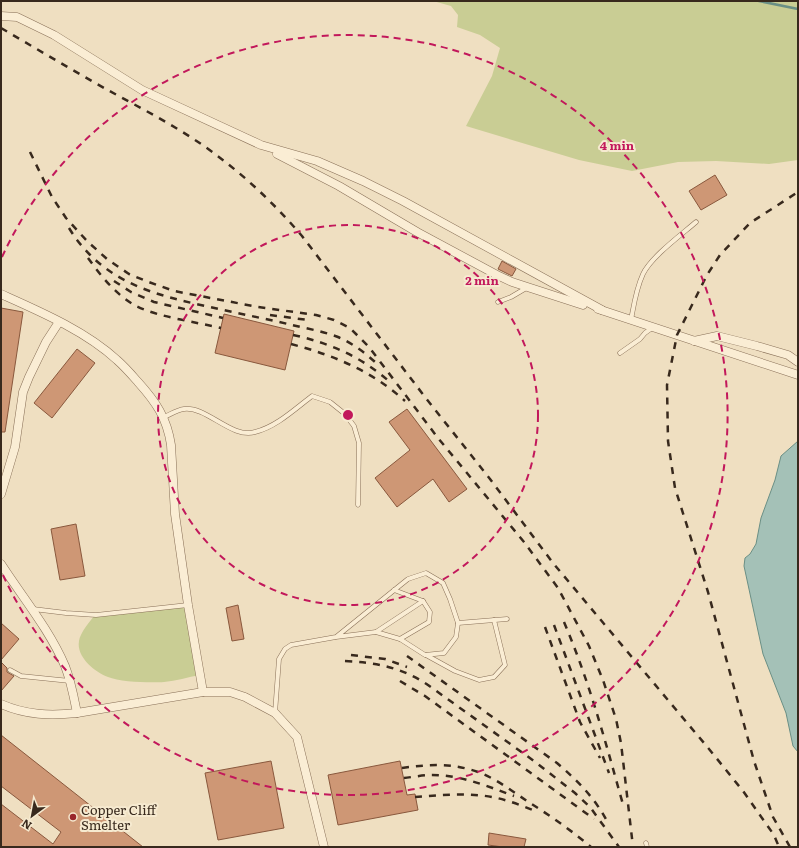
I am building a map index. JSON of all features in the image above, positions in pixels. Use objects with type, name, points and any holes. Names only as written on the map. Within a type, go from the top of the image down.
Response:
[{"type":"street","points":[[1,16],[17,17],[54,35],[142,90],[261,145],[339,186],[405,225],[497,274],[528,287],[798,375]]},
{"type":"street","points":[[261,145],[317,161],[363,180],[602,310]]},
{"type":"street","points":[[1,294],[37,310],[59,322],[82,335],[116,359],[148,393],[164,417],[171,445],[175,514],[188,605],[203,692]]},
{"type":"street","points":[[1,494],[16,447],[23,392],[46,342],[59,322]]},
{"type":"street","points":[[694,341],[717,336],[788,355],[798,362]]},
{"type":"street","points":[[1,564],[49,637],[65,666],[77,714]]},
{"type":"street","points":[[1,704],[30,714],[77,714],[203,692],[220,691],[239,694],[275,713],[297,737],[324,847]]},
{"type":"lane","points":[[631,320],[635,296],[643,273],[652,261],[696,222]]},
{"type":"lane","points":[[498,302],[511,297],[528,287]]},
{"type":"lane","points":[[620,354],[653,327]]},
{"type":"lane","points":[[164,417],[177,410],[185,408],[202,412],[233,429],[246,433],[254,433],[271,426],[312,396],[330,402],[345,414],[354,426],[359,443],[358,505]]},
{"type":"lane","points":[[336,637],[408,580],[426,573],[443,583],[458,623],[456,638],[444,653],[425,655]]},
{"type":"lane","points":[[394,590],[422,601],[430,612],[429,622],[400,639]]},
{"type":"lane","points":[[376,632],[422,601]]},
{"type":"lane","points":[[31,609],[96,615],[188,605]]},
{"type":"lane","points":[[458,623],[507,619]]},
{"type":"lane","points":[[275,713],[279,659],[285,649],[292,644],[376,632],[400,639],[425,655],[455,671],[479,680],[494,677],[505,665],[501,643],[494,620]]},
{"type":"lane","points":[[10,670],[21,676],[70,682]]},
{"type":"green space","points":[[433,1],[798,1],[798,160],[769,164],[716,161],[678,162],[632,171],[579,160],[466,126],[492,76],[500,48],[480,35],[457,27],[458,15],[451,6]]},
{"type":"green space","points":[[187,606],[200,675],[164,682],[143,682],[113,679],[92,668],[80,653],[79,641],[81,634],[95,615]]},
{"type":"water","points":[[798,441],[798,752],[793,746],[786,713],[763,654],[744,566],[745,558],[750,554],[756,544],[761,518],[775,480],[781,456]]},
{"type":"building","points":[[715,175],[727,195],[701,210],[689,191]]},
{"type":"building","points":[[502,261],[516,269],[512,276],[498,269]]},
{"type":"building","points":[[1,308],[23,312],[5,432],[1,432]]},
{"type":"building","points":[[224,314],[294,331],[285,370],[215,353]]},
{"type":"building","points":[[77,349],[95,363],[52,418],[34,403]]},
{"type":"building","points":[[407,409],[467,489],[449,502],[433,479],[397,507],[375,478],[410,450],[389,422]]},
{"type":"building","points":[[76,524],[85,576],[60,580],[51,529]]},
{"type":"building","points":[[238,605],[244,639],[232,641],[226,608]]},
{"type":"building","points":[[1,623],[19,639],[1,660]]},
{"type":"building","points":[[1,662],[7,668],[7,672],[14,676],[1,691]]},
{"type":"building","name":"Copper Cliff Smelter","points":[[1,735],[143,847],[1,847],[1,804],[53,844],[61,832],[1,786]]},
{"type":"building","points":[[271,761],[284,828],[218,840],[205,773]]},
{"type":"building","points":[[400,761],[407,795],[415,794],[418,810],[338,825],[328,775]]},
{"type":"building","points":[[489,833],[526,839],[524,847],[488,845]]},
{"type":"waterway","points":[[759,1],[798,9]]},
{"type":"railway","points":[[1,28],[192,138],[231,166],[280,211],[302,236],[553,563],[743,791],[774,835],[779,847]]},
{"type":"railway","points":[[30,152],[52,197],[66,218],[87,241],[107,259],[129,274],[174,291],[258,307],[316,315],[334,320],[350,328],[369,347],[438,438],[524,542],[558,588],[589,646],[603,680],[616,719],[621,743],[633,847]]},
{"type":"railway","points":[[790,847],[773,817],[754,761],[708,592],[675,488],[668,441],[667,385],[677,335],[707,275],[720,255],[750,223],[798,192]]},
{"type":"railway","points":[[69,228],[82,246],[113,274],[149,291],[189,302],[332,335],[353,345],[375,362]]},
{"type":"railway","points":[[88,258],[115,291],[136,306],[166,316],[221,328]]},
{"type":"railway","points":[[114,281],[131,292],[154,302],[223,318]]},
{"type":"railway","points":[[270,315],[308,320]]},
{"type":"railway","points":[[293,335],[320,342],[345,352],[369,366],[391,383]]},
{"type":"railway","points":[[291,344],[322,353],[351,365],[379,381],[405,401]]},
{"type":"railway","points":[[564,622],[590,691],[624,808]]},
{"type":"railway","points":[[554,625],[609,773]]},
{"type":"railway","points":[[545,627],[580,722],[600,758]]},
{"type":"railway","points":[[351,655],[385,659],[407,667]]},
{"type":"railway","points":[[407,656],[557,763],[573,777],[593,799],[609,825]]},
{"type":"railway","points":[[345,661],[388,667],[408,674],[428,685],[534,761],[575,793],[590,807],[619,847]]},
{"type":"railway","points":[[400,681],[425,696],[594,819]]},
{"type":"railway","points":[[402,768],[443,765],[460,767],[484,774],[552,817],[591,847]]},
{"type":"railway","points":[[404,778],[443,775],[464,779],[514,796]]},
{"type":"railway","points":[[415,797],[456,794],[487,796],[521,805],[535,811]]},
{"type":"place","name":"Copper Cliff Smelter","points":[[73,817]]}]
